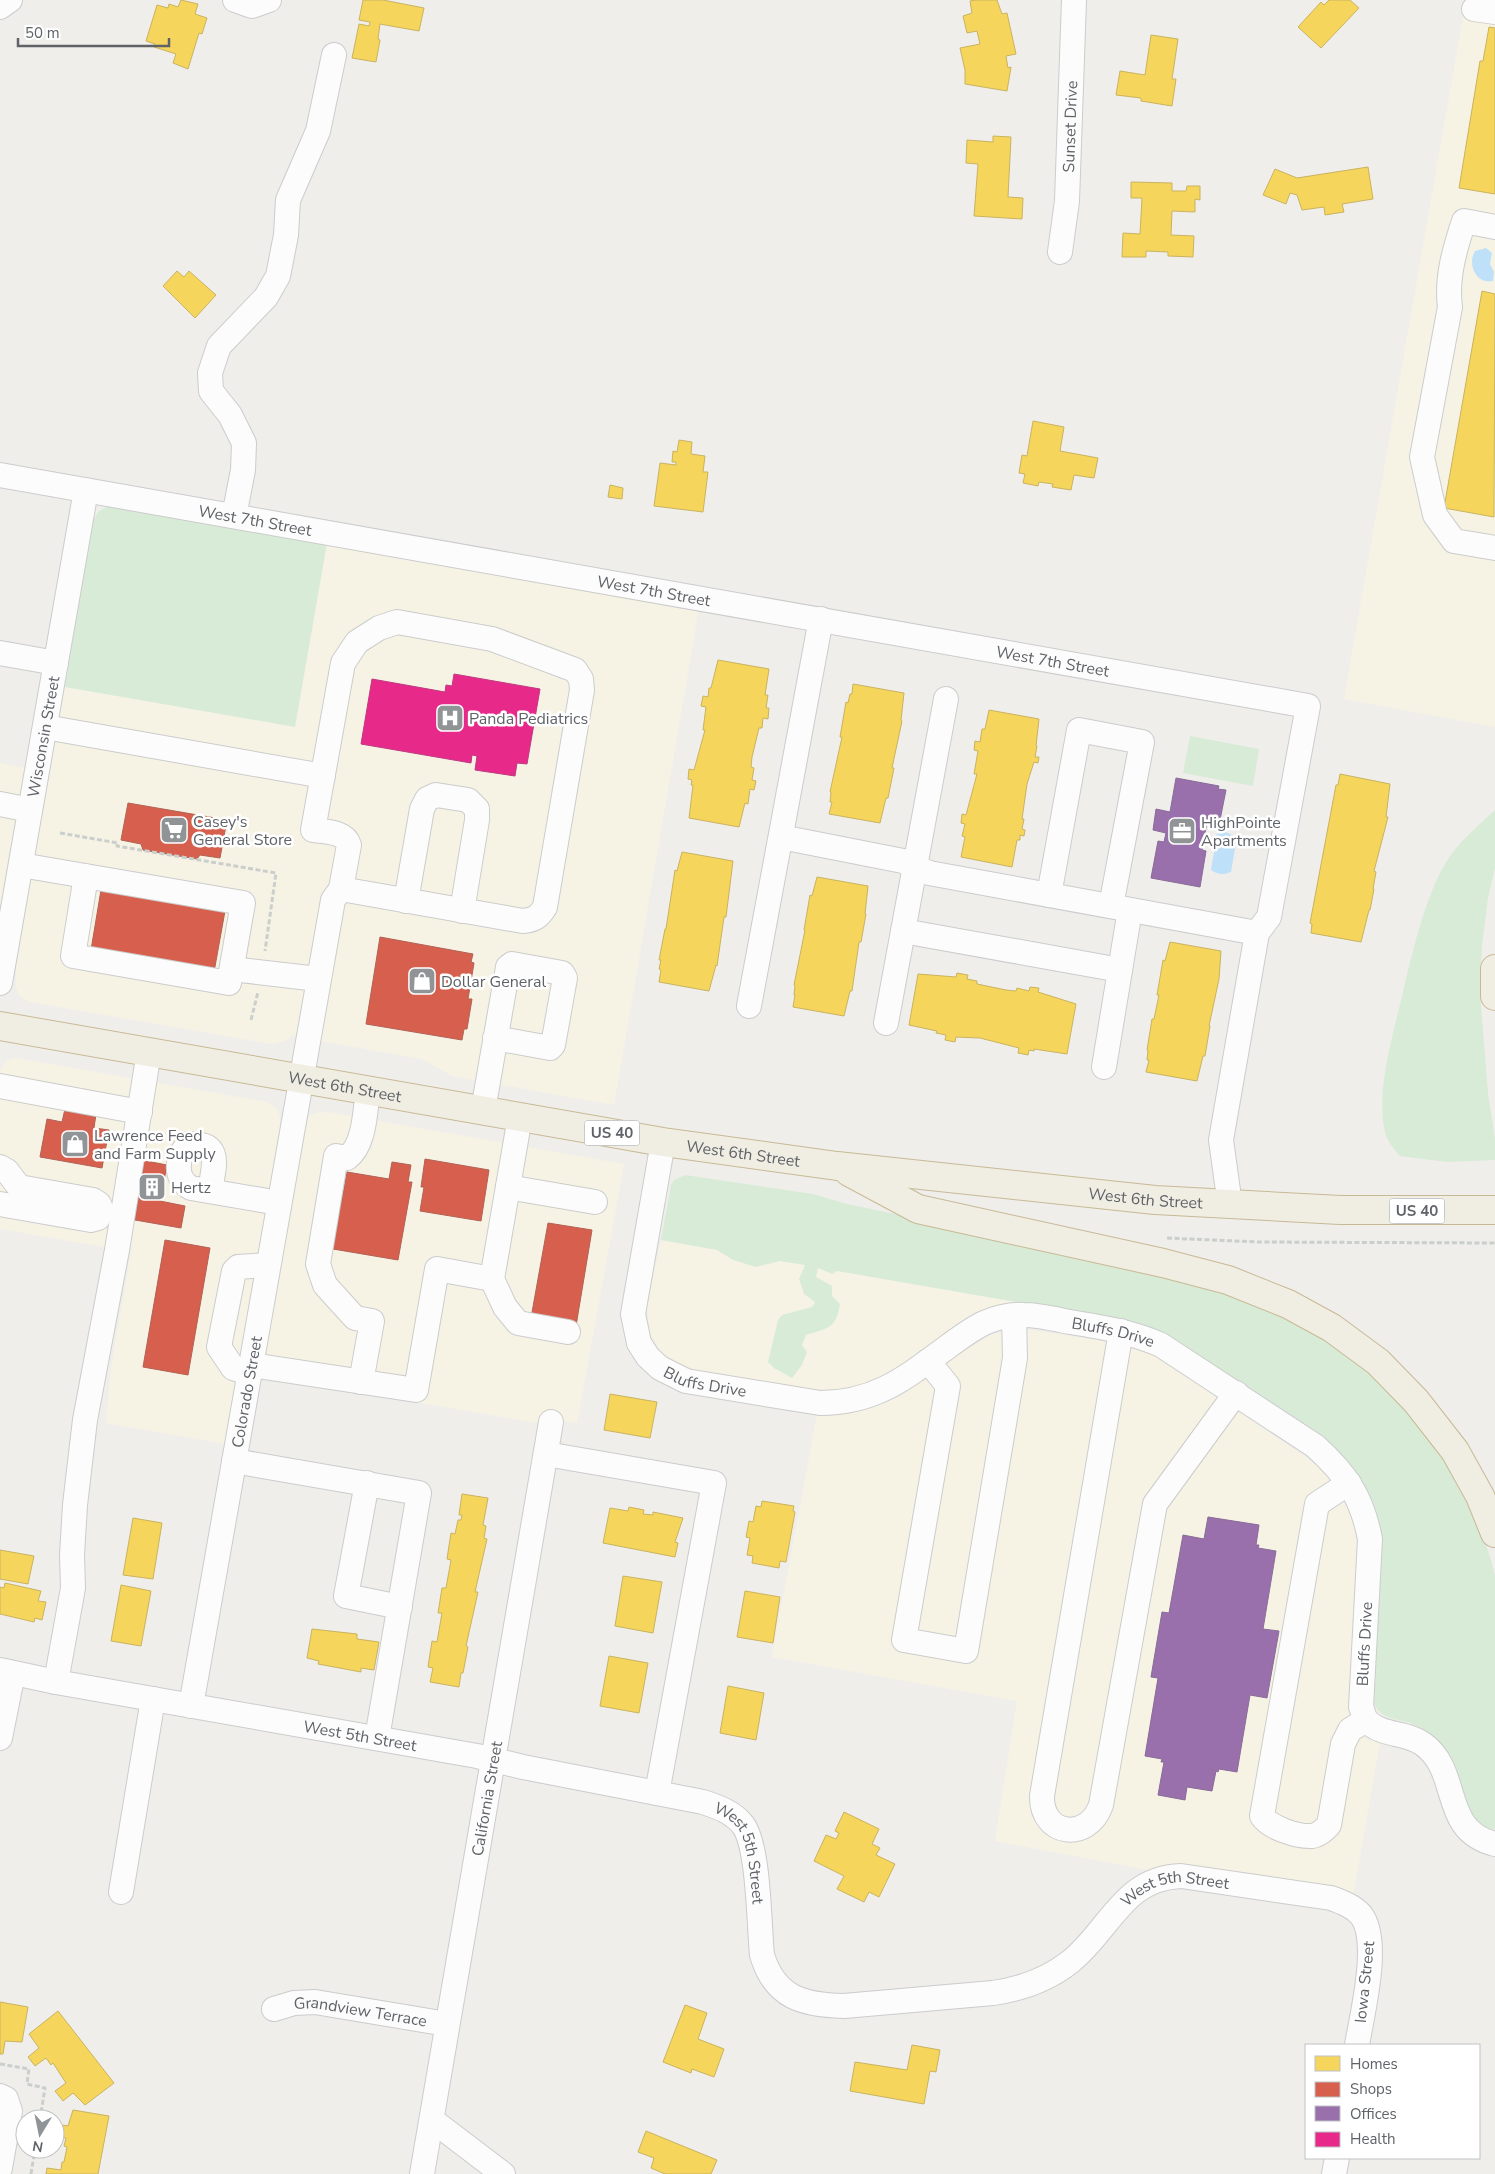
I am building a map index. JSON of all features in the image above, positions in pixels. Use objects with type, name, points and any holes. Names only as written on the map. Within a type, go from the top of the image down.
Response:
[{"type":"highway","points":[[1495,970],[1495,996]]},
{"type":"highway","name":"West 6th Street","points":[[0,1026],[663,1142],[837,1166],[1085,1193],[1230,1204],[1340,1210],[1495,1210]]},
{"type":"highway","points":[[837,1166],[918,1209],[1163,1263],[1228,1280],[1288,1304],[1332,1328],[1378,1362],[1416,1401],[1455,1451],[1480,1496],[1495,1533]]},
{"type":"street","points":[[0,7],[10,0]]},
{"type":"street","points":[[235,0],[252,6],[269,0]]},
{"type":"street","name":"Sunset Drive","points":[[1060,252],[1067,201],[1074,0]]},
{"type":"street","points":[[234,516],[243,470],[244,443],[230,415],[211,391],[210,373],[219,346],[266,297],[278,276],[286,235],[288,200],[318,131],[334,55]]},
{"type":"street","points":[[1495,226],[1464,221],[1448,290],[1450,307],[1422,457],[1435,515],[1454,541],[1495,548]]},
{"type":"street","name":"West 7th Street","points":[[0,475],[1308,706],[1269,917],[1257,933]]},
{"type":"street","name":"Wisconsin Street","points":[[0,983],[86,490]]},
{"type":"street","points":[[749,1006],[822,619]]},
{"type":"street","points":[[45,727],[323,776],[343,663],[357,642],[379,628],[397,622],[492,639],[575,670],[581,679],[582,690],[545,907],[540,916],[532,920],[523,921],[341,889]]},
{"type":"street","points":[[0,653],[56,663]]},
{"type":"street","points":[[886,1023],[946,699]]},
{"type":"street","points":[[1049,895],[1079,730],[1142,742],[1121,908],[1120,970],[1104,1067]]},
{"type":"street","name":"Colorado Street","points":[[191,1706],[318,979],[333,900],[341,889],[349,844],[342,835],[313,830],[323,776]]},
{"type":"street","points":[[406,901],[422,809],[427,799],[436,795],[468,800],[477,809],[478,820],[462,910]]},
{"type":"street","points":[[0,804],[30,810]]},
{"type":"street","points":[[781,837],[903,861],[929,874],[1257,933],[1222,1140],[1230,1204]]},
{"type":"street","points":[[20,865],[86,876],[243,903],[229,983],[73,956],[86,876]]},
{"type":"street","points":[[903,931],[1120,970]]},
{"type":"street","points":[[232,969],[318,979]]},
{"type":"street","points":[[483,1110],[495,1038]]},
{"type":"street","points":[[56,1682],[73,1588],[72,1555],[75,1505],[85,1420],[149,1052]]},
{"type":"street","points":[[0,1086],[140,1112]]},
{"type":"street","points":[[361,1382],[372,1321],[355,1318],[325,1285],[318,1264],[336,1156],[347,1158],[354,1152],[359,1142],[368,1090]]},
{"type":"street","points":[[520,1117],[492,1278],[505,1308],[518,1323],[568,1332]]},
{"type":"street","name":"Bluffs Drive","points":[[663,1142],[633,1314],[639,1343],[648,1357],[660,1368],[686,1381],[820,1402],[838,1403],[885,1390],[905,1379],[964,1334],[984,1323],[1014,1316],[1044,1317],[1121,1331],[1144,1337],[1162,1345],[1315,1446],[1334,1463],[1350,1483],[1361,1502],[1370,1539],[1361,1707],[1366,1720]]},
{"type":"street","points":[[0,1167],[7,1171],[20,1187],[93,1200],[99,1204],[102,1211],[98,1218],[91,1220],[0,1204]]},
{"type":"street","points":[[508,1186],[594,1202]]},
{"type":"street","points":[[210,1191],[279,1203]]},
{"type":"street","points":[[268,1265],[238,1267],[232,1277],[219,1347],[233,1368],[416,1390],[436,1269],[492,1278]]},
{"type":"street","points":[[928,1361],[948,1386],[904,1640],[966,1651],[1015,1358],[1014,1316]]},
{"type":"street","points":[[1121,1331],[1042,1796],[1045,1816],[1053,1824],[1065,1829],[1076,1830],[1086,1826],[1094,1820],[1101,1805],[1156,1504],[1236,1393]]},
{"type":"street","name":"California Street","points":[[422,2174],[551,1422]]},
{"type":"street","points":[[546,1454],[714,1483],[657,1793]]},
{"type":"street","points":[[234,1461],[419,1493],[377,1738]]},
{"type":"street","points":[[367,1483],[346,1596],[400,1607]]},
{"type":"street","points":[[1350,1483],[1317,1504],[1262,1816],[1267,1824],[1278,1830],[1312,1836],[1321,1832],[1329,1825],[1343,1744],[1350,1730],[1366,1720],[1378,1728],[1406,1736],[1423,1744],[1443,1768],[1454,1808],[1461,1822],[1472,1834],[1483,1841],[1495,1844]]},
{"type":"street","points":[[0,1738],[6,1671]]},
{"type":"street","name":"West 5th Street","points":[[6,1671],[152,1700],[377,1738],[492,1760],[703,1802],[724,1809],[744,1826],[754,1851],[762,1955],[765,1966],[773,1980],[784,1992],[804,2002],[844,2006],[1014,1990],[1036,1982],[1054,1972],[1086,1947],[1131,1895],[1145,1884],[1166,1877],[1181,1876],[1331,1898],[1347,1904],[1360,1914],[1364,1920]]},
{"type":"street","points":[[121,1892],[152,1700]]},
{"type":"street","name":"Iowa Street","points":[[1357,2044],[1371,1948],[1370,1937],[1364,1920]]},
{"type":"street","name":"Grandview Terrace","points":[[274,2008],[294,2003],[315,2002],[447,2024]]},
{"type":"street","points":[[0,2096],[6,2099],[10,2111],[0,2168]]},
{"type":"street","points":[[432,2120],[503,2174]]},
{"type":"street","points":[[1334,2174],[1337,2159]]},
{"type":"path","points":[[1160,1238],[1258,1242],[1495,1243]]},
{"type":"path","points":[[0,2064],[29,2069],[27,2084],[45,2088],[42,2109]]},
{"type":"path","points":[[30,2174],[33,2159]]},
{"type":"shaded area","points":[[1466,0],[1495,0],[1495,727],[1344,699]]},
{"type":"shaded area","points":[[327,543],[699,608],[614,1105],[452,1076],[422,1059],[292,1036],[285,1041],[272,1044],[30,1002],[20,996],[16,988],[16,967],[65,687],[295,726]]},
{"type":"shaded area","points":[[0,763],[25,768],[0,917]]},
{"type":"shaded area","points":[[16,1058],[141,1080],[111,1248],[0,1229],[0,1070],[7,1060]]},
{"type":"shaded area","points":[[152,1082],[267,1102],[278,1110],[280,1117],[280,1127],[225,1444],[106,1423],[111,1369],[132,1247],[128,1240]]},
{"type":"shaded area","points":[[327,1112],[624,1164],[577,1423],[545,1418],[544,1424],[261,1376],[303,1137],[309,1116]]},
{"type":"shaded area","points":[[661,1240],[1033,1305],[970,1318],[955,1326],[887,1376],[857,1388],[839,1391],[807,1389],[696,1370],[668,1359],[660,1351],[649,1331],[647,1308]]},
{"type":"shaded area","points":[[1023,1329],[1116,1343],[1150,1353],[1319,1466],[1341,1493],[1353,1520],[1358,1548],[1350,1699],[1352,1719],[1369,1740],[1380,1742],[1353,1896],[1154,1871],[995,1841],[1017,1701],[772,1657],[817,1415],[849,1413],[885,1403],[901,1396],[955,1357],[990,1335]]},
{"type":"green space","points":[[110,505],[327,543],[295,727],[65,687],[92,523],[98,512]]},
{"type":"green space","points":[[1190,736],[1259,749],[1253,786],[1183,773]]},
{"type":"green space","points":[[1495,810],[1495,868],[1488,898],[1482,946],[1480,992],[1488,1093],[1495,1139],[1495,1160],[1448,1162],[1400,1156],[1389,1142],[1385,1131],[1382,1111],[1384,1078],[1415,942],[1441,870],[1455,850]]},
{"type":"green space","points":[[685,1175],[813,1194],[847,1204],[1107,1258],[1261,1307],[1291,1321],[1327,1342],[1361,1367],[1392,1395],[1420,1427],[1445,1461],[1466,1498],[1483,1536],[1495,1576],[1495,1829],[1484,1826],[1476,1820],[1465,1799],[1455,1764],[1443,1746],[1430,1734],[1415,1725],[1381,1713],[1374,1703],[1382,1547],[1379,1523],[1374,1504],[1356,1472],[1334,1446],[1178,1341],[1148,1327],[1121,1320],[837,1271],[832,1274],[818,1268],[816,1277],[832,1286],[832,1296],[840,1304],[836,1318],[830,1326],[806,1335],[802,1345],[807,1352],[802,1365],[792,1378],[774,1368],[768,1362],[778,1320],[782,1315],[812,1307],[815,1302],[804,1294],[799,1279],[805,1265],[780,1261],[756,1267],[733,1260],[717,1250],[661,1240],[671,1185],[674,1180]]},
{"type":"water","points":[[1486,248],[1492,253],[1490,264],[1494,272],[1493,281],[1482,280],[1478,277],[1473,267],[1472,262],[1475,251]]},
{"type":"water","points":[[1223,831],[1237,837],[1231,872],[1221,874],[1211,870],[1215,846],[1212,842],[1213,837]]},
{"type":"building: Homes","points":[[181,0],[198,4],[195,14],[207,18],[202,34],[199,33],[188,69],[173,63],[176,54],[154,47],[155,44],[146,41],[157,5],[168,8],[169,4],[178,7]]},
{"type":"building: Homes","points":[[363,0],[383,0],[424,8],[419,31],[380,24],[378,39],[380,40],[376,62],[352,58],[359,24],[369,26],[370,22],[359,20]]},
{"type":"building: Homes","points":[[997,0],[1002,14],[1007,13],[1016,54],[1006,56],[1008,68],[1011,67],[1007,91],[965,84],[965,70],[960,48],[980,44],[977,31],[967,33],[963,16],[972,13],[970,1]]},
{"type":"building: Homes","points":[[1329,0],[1350,0],[1359,8],[1321,48],[1298,27],[1321,2],[1324,5]]},
{"type":"building: Homes","points":[[1489,27],[1495,28],[1495,194],[1459,188],[1480,61],[1483,61]]},
{"type":"building: Homes","points":[[1151,35],[1178,39],[1172,79],[1176,79],[1172,106],[1141,101],[1141,98],[1116,95],[1120,71],[1145,75]]},
{"type":"building: Homes","points":[[993,136],[1011,137],[1008,197],[1023,198],[1022,219],[974,216],[978,164],[966,163],[967,140],[993,142]]},
{"type":"building: Homes","points":[[1368,167],[1373,199],[1342,204],[1344,212],[1325,215],[1324,207],[1302,210],[1297,195],[1290,193],[1286,204],[1263,195],[1275,169],[1297,178]]},
{"type":"building: Homes","points":[[1131,182],[1172,183],[1172,191],[1186,191],[1187,186],[1200,186],[1200,200],[1195,199],[1195,212],[1172,211],[1171,235],[1194,236],[1193,257],[1168,256],[1168,252],[1146,251],[1146,257],[1122,257],[1123,233],[1140,234],[1142,198],[1131,198]]},
{"type":"building: Homes","points":[[177,271],[184,277],[189,271],[216,295],[195,318],[163,286]]},
{"type":"building: Homes","points":[[1482,291],[1495,294],[1494,517],[1444,508]]},
{"type":"building: Homes","points":[[1033,421],[1064,427],[1060,451],[1098,458],[1094,478],[1074,475],[1071,490],[1052,487],[1053,484],[1039,482],[1038,486],[1023,483],[1025,474],[1019,473],[1022,455],[1027,456]]},
{"type":"building: Homes","points":[[679,440],[692,442],[691,454],[705,456],[703,472],[708,472],[703,512],[654,506],[660,463],[676,465],[676,462],[672,462],[673,451],[677,452]]},
{"type":"building: Homes","points":[[610,485],[623,488],[622,499],[608,497]]},
{"type":"building: Homes","points":[[718,660],[769,669],[765,695],[768,695],[766,708],[769,708],[768,719],[763,718],[762,728],[759,728],[751,767],[754,768],[752,780],[756,781],[754,790],[750,789],[748,804],[745,803],[739,827],[689,818],[693,785],[691,785],[692,780],[688,779],[689,769],[694,770],[705,730],[703,730],[706,707],[701,706],[703,696],[708,697]]},
{"type":"building: Homes","points":[[853,684],[904,693],[902,721],[892,768],[894,768],[888,798],[886,798],[880,823],[829,814],[832,802],[830,802],[830,792],[842,737],[840,737],[846,702],[848,703],[850,694],[852,694]]},
{"type":"building: Homes","points":[[989,710],[1039,719],[1035,757],[1039,757],[1038,763],[1034,762],[1027,784],[1022,819],[1024,819],[1022,829],[1025,830],[1024,836],[1020,835],[1020,840],[1017,840],[1012,867],[961,857],[965,837],[962,836],[965,824],[961,823],[962,814],[966,815],[977,774],[974,774],[978,751],[974,750],[975,741],[980,742],[982,729],[985,729]]},
{"type":"building: Homes","points":[[1340,774],[1390,784],[1386,817],[1388,817],[1374,871],[1376,872],[1374,889],[1361,942],[1311,933],[1312,924],[1310,923],[1336,785],[1338,785]]},
{"type":"building: Homes","points":[[682,852],[733,861],[726,917],[724,917],[717,966],[709,991],[659,982],[661,960],[659,960],[675,870],[677,871]]},
{"type":"building: Homes","points":[[817,877],[868,886],[866,914],[861,942],[859,942],[852,991],[850,991],[844,1016],[793,1007],[794,985],[810,895],[812,896]]},
{"type":"building: Homes","points":[[1170,942],[1221,951],[1219,979],[1205,1056],[1203,1056],[1197,1081],[1146,1072],[1149,1060],[1147,1060],[1147,1050],[1152,1019],[1154,1019],[1159,995],[1157,995],[1163,960],[1165,961]]},
{"type":"building: Homes","points":[[957,973],[968,975],[967,979],[977,981],[977,984],[1006,990],[1016,991],[1017,988],[1029,991],[1030,987],[1039,988],[1038,992],[1076,1004],[1067,1054],[1034,1049],[1034,1051],[1029,1050],[1028,1055],[1018,1053],[1019,1048],[980,1038],[956,1037],[955,1042],[945,1040],[946,1035],[936,1033],[937,1031],[909,1025],[918,974],[956,977]]},
{"type":"building: Homes","points":[[610,1394],[657,1402],[650,1438],[604,1430]]},
{"type":"building: Homes","points":[[462,1494],[488,1498],[483,1525],[486,1526],[484,1538],[487,1539],[475,1592],[478,1592],[459,1687],[430,1682],[433,1668],[428,1667],[432,1641],[437,1642],[442,1613],[438,1613],[442,1588],[446,1588],[451,1560],[447,1559],[451,1533],[455,1534],[458,1520],[461,1520],[462,1515],[459,1515]]},
{"type":"building: Homes","points":[[762,1501],[794,1506],[793,1511],[795,1512],[786,1562],[780,1561],[779,1568],[752,1563],[753,1556],[747,1555],[750,1538],[746,1537],[749,1521],[753,1522],[756,1506],[761,1507]]},
{"type":"building: Homes","points":[[629,1507],[644,1510],[643,1514],[653,1515],[653,1512],[683,1518],[675,1542],[678,1543],[675,1557],[603,1543],[610,1508],[628,1511]]},
{"type":"building: Homes","points":[[133,1518],[162,1523],[153,1579],[123,1575]]},
{"type":"building: Homes","points":[[0,1550],[34,1556],[28,1584],[0,1579]]},
{"type":"building: Homes","points":[[623,1576],[662,1582],[653,1633],[615,1626]]},
{"type":"building: Homes","points":[[5,1583],[41,1591],[38,1601],[46,1602],[42,1620],[35,1618],[34,1622],[0,1614],[0,1587],[4,1588]]},
{"type":"building: Homes","points":[[121,1585],[151,1591],[141,1646],[111,1641]]},
{"type":"building: Homes","points":[[745,1591],[780,1597],[773,1643],[737,1637]]},
{"type":"building: Homes","points":[[312,1629],[357,1634],[357,1639],[379,1642],[374,1670],[361,1668],[361,1672],[318,1664],[319,1661],[307,1658]]},
{"type":"building: Homes","points":[[609,1656],[648,1663],[639,1713],[600,1706]]},
{"type":"building: Homes","points":[[728,1686],[764,1693],[756,1740],[720,1733]]},
{"type":"building: Homes","points":[[844,1812],[879,1829],[872,1844],[880,1848],[876,1855],[895,1864],[879,1897],[869,1892],[864,1902],[837,1889],[844,1876],[814,1861],[826,1835],[836,1839],[839,1833],[835,1831]]},
{"type":"building: Homes","points":[[0,2002],[28,2007],[22,2042],[5,2041],[3,2054],[0,2054]]},
{"type":"building: Homes","points":[[685,2005],[707,2013],[698,2039],[724,2049],[714,2077],[692,2069],[691,2073],[663,2062]]},
{"type":"building: Homes","points":[[58,2011],[114,2083],[85,2105],[73,2093],[63,2101],[55,2091],[66,2083],[53,2063],[51,2065],[46,2058],[35,2066],[28,2057],[39,2048],[29,2034]]},
{"type":"building: Homes","points":[[912,2045],[940,2050],[936,2072],[930,2071],[924,2104],[850,2091],[855,2062],[907,2070]]},
{"type":"building: Homes","points":[[73,2110],[109,2116],[98,2174],[46,2174],[47,2168],[61,2170],[67,2147],[65,2146],[65,2126],[68,2126]]},
{"type":"building: Homes","points":[[646,2131],[717,2160],[711,2174],[665,2174],[651,2168],[654,2158],[638,2152]]},
{"type":"building: Shops","name":"Casey's General Store","points":[[128,803],[227,820],[220,858],[200,855],[197,859],[143,850],[141,844],[121,840]]},
{"type":"building: Shops","points":[[101,890],[225,911],[214,972],[91,950]]},
{"type":"building: Shops","name":"Dollar General","points":[[380,937],[473,954],[471,962],[474,963],[468,999],[472,999],[467,1029],[464,1029],[462,1040],[366,1024]]},
{"type":"building: Shops","name":"Lawrence Feed and Farm Supply","points":[[65,1109],[96,1114],[94,1128],[109,1130],[102,1168],[40,1157],[47,1119],[62,1122]]},
{"type":"building: Shops","points":[[425,1159],[489,1170],[481,1221],[420,1211],[424,1187],[421,1187]]},
{"type":"building: Shops","name":"Hertz","points":[[141,1160],[167,1165],[160,1201],[185,1206],[181,1228],[135,1220],[143,1172],[139,1172]]},
{"type":"building: Shops","points":[[392,1162],[411,1165],[408,1182],[412,1182],[398,1260],[333,1249],[347,1172],[389,1179]]},
{"type":"building: Shops","points":[[548,1223],[592,1230],[576,1326],[531,1318]]},
{"type":"building: Shops","points":[[165,1240],[210,1248],[188,1375],[143,1367]]},
{"type":"building: Offices","name":"HighPointe Apartments","points":[[1176,778],[1219,786],[1218,789],[1226,790],[1220,820],[1216,820],[1216,823],[1207,822],[1202,850],[1206,851],[1200,887],[1151,878],[1158,841],[1164,842],[1166,833],[1153,830],[1156,809],[1170,812]]},
{"type":"building: Offices","points":[[1208,1517],[1259,1525],[1256,1545],[1259,1545],[1258,1548],[1276,1551],[1263,1629],[1279,1631],[1267,1698],[1250,1695],[1237,1772],[1219,1769],[1218,1772],[1216,1771],[1212,1791],[1187,1787],[1185,1800],[1158,1795],[1164,1762],[1161,1762],[1162,1759],[1145,1756],[1158,1678],[1151,1677],[1162,1612],[1169,1613],[1183,1535],[1204,1539]]},
{"type":"building: Health","name":"Panda Pediatrics","points":[[454,674],[540,689],[527,764],[517,763],[515,776],[475,770],[477,756],[472,755],[471,763],[361,744],[372,679],[445,692],[446,685],[452,686]]},
{"type":"place","name":"Panda Pediatrics","points":[[450,718]]},
{"type":"place","name":"Casey's General Store","points":[[174,830]]},
{"type":"place","name":"HighPointe Apartments","points":[[1182,831]]},
{"type":"place","name":"Dollar General","points":[[422,981]]},
{"type":"place","name":"Lawrence Feed and Farm Supply","points":[[75,1144]]},
{"type":"place","name":"Hertz","points":[[152,1187]]}]
